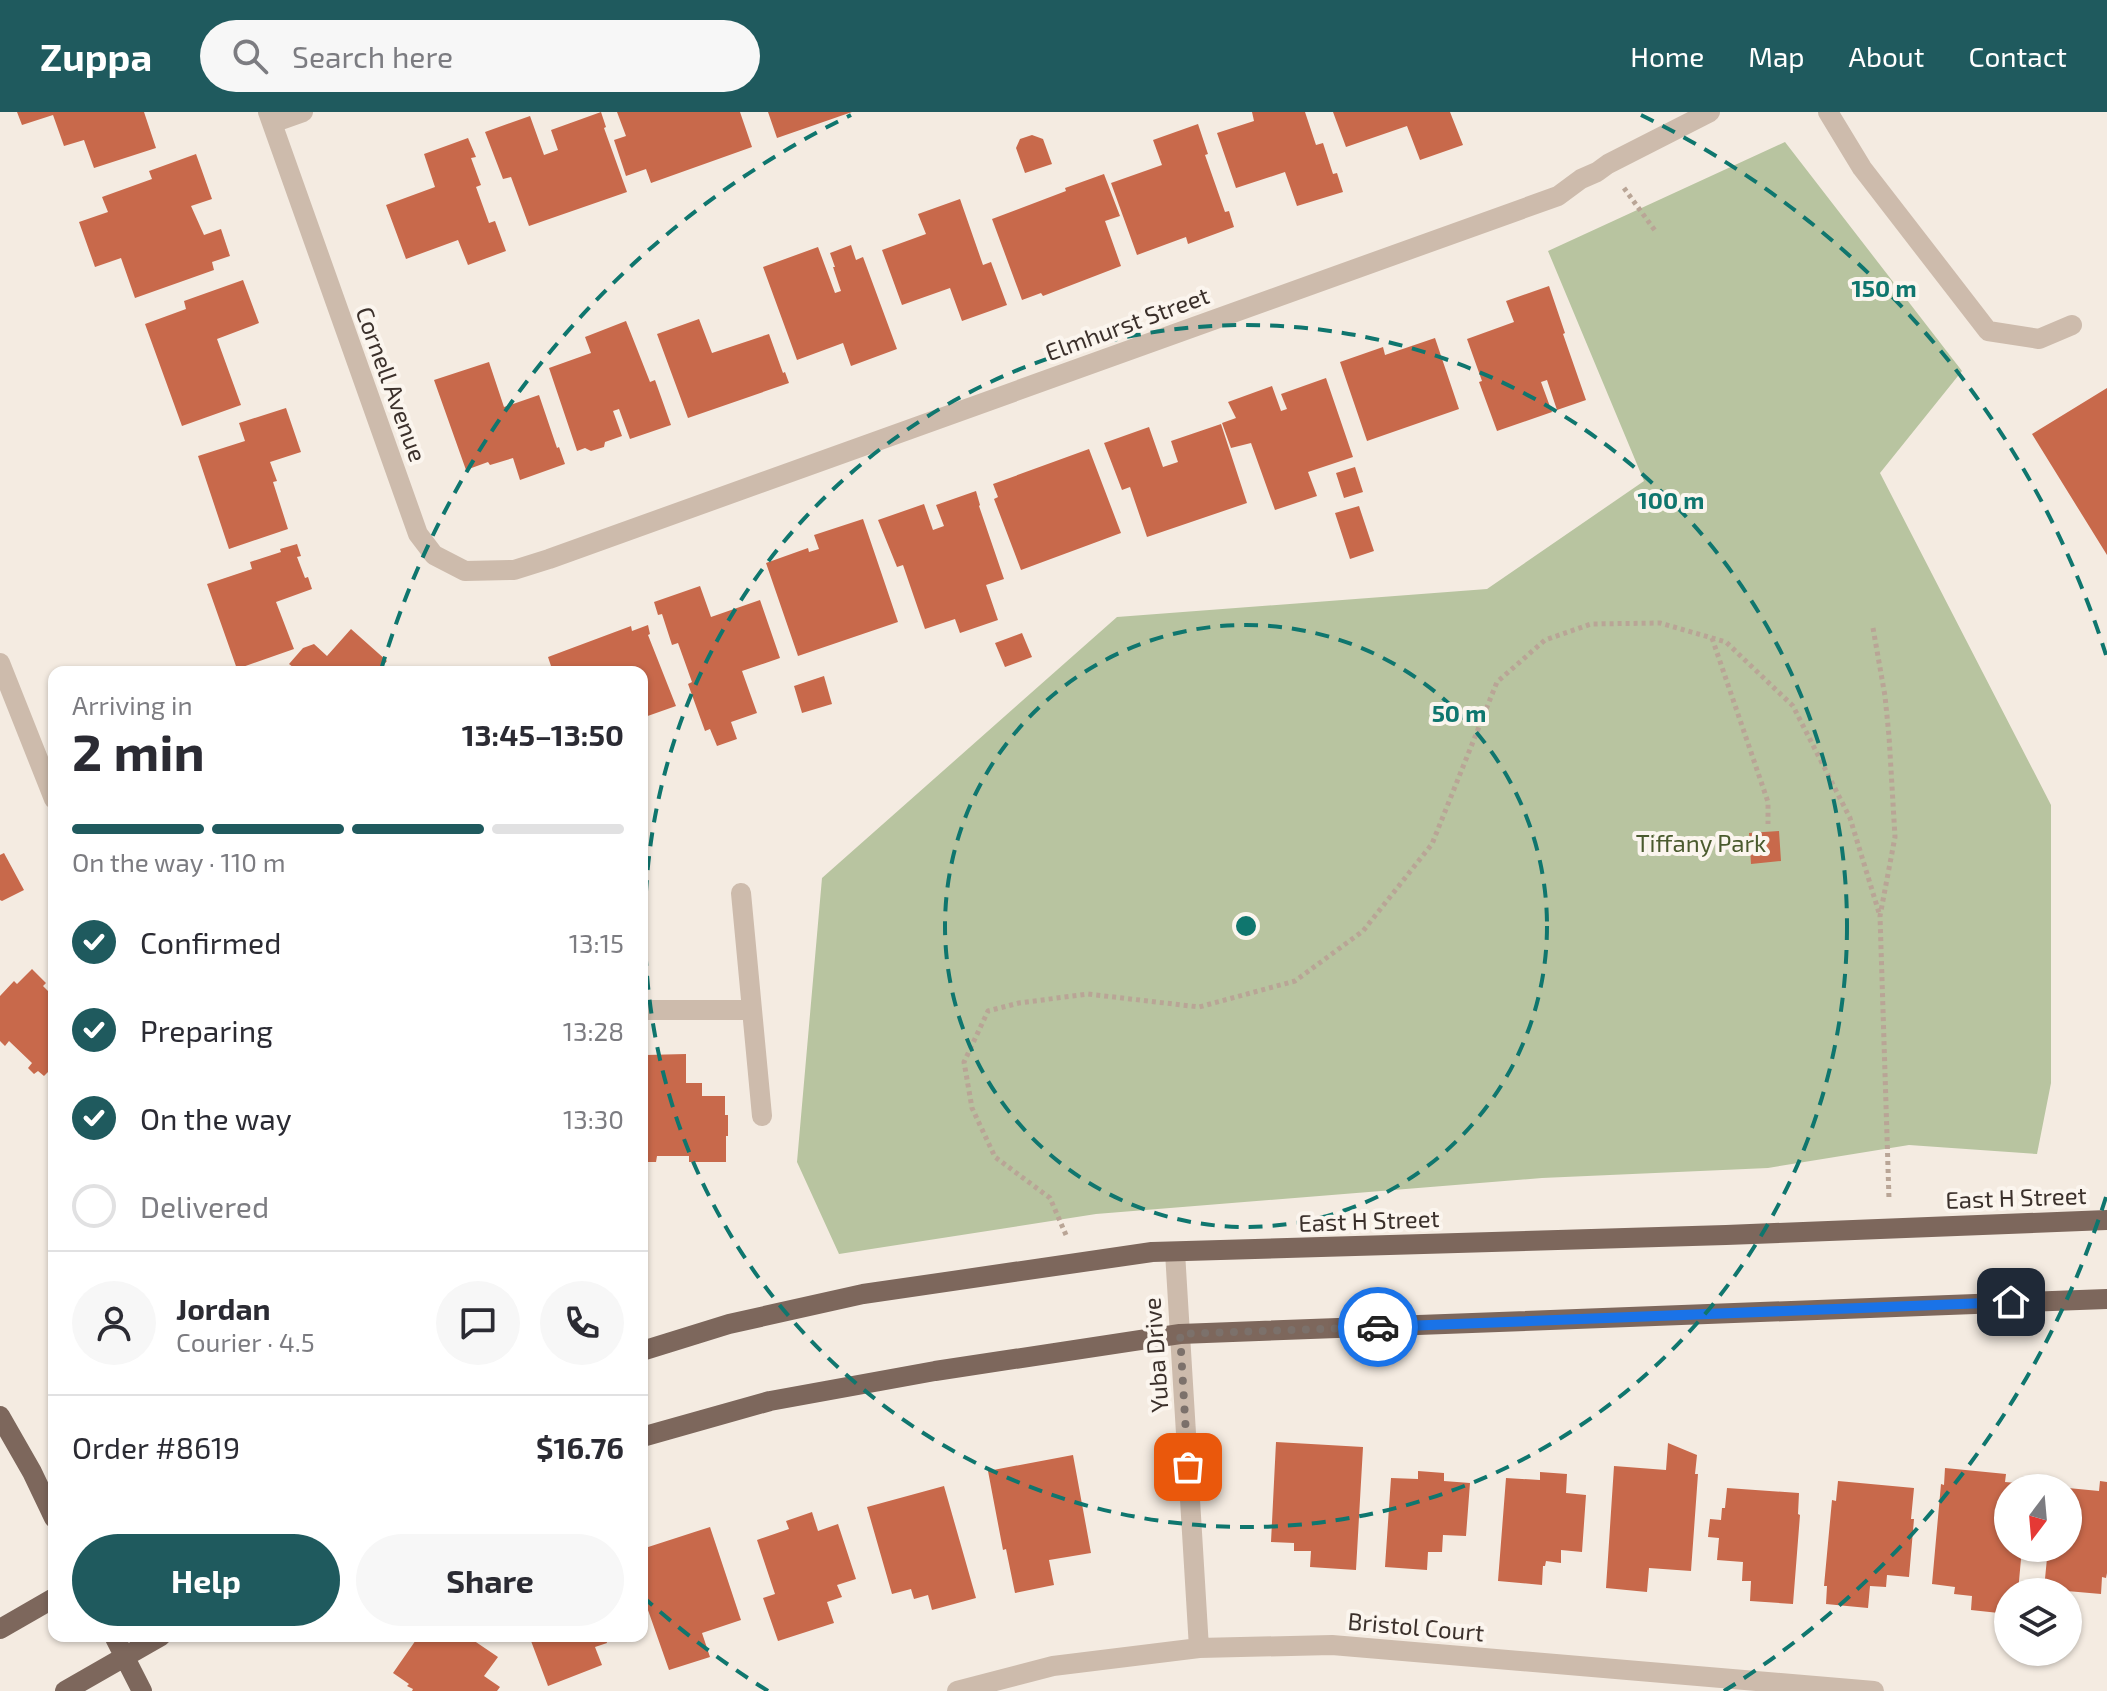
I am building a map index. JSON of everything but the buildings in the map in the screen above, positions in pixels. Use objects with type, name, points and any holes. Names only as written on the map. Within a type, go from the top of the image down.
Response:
[{"type":"main road","name":"East H Street","points":[[648,1349],[729,1324],[863,1294],[1152,1252],[1711,1236],[2107,1220]]},
{"type":"main road","points":[[648,1435],[770,1401],[935,1371],[1180,1334],[2107,1299]]},
{"type":"main road","points":[[0,1416],[48,1505]]},
{"type":"main road","points":[[0,1629],[48,1601]]},
{"type":"main road","points":[[117,1642],[142,1691]]},
{"type":"main road","points":[[65,1691],[150,1642]]},
{"type":"street","points":[[270,118],[303,112]]},
{"type":"street","name":"Elmhurst Street","points":[[549,559],[1558,196],[1608,164],[1710,112]]},
{"type":"street","points":[[1828,112],[1862,168],[1988,331],[2039,339],[2072,325]]},
{"type":"street","name":"Cornell Avenue","points":[[270,118],[418,534],[434,555],[465,571],[514,570],[549,559]]},
{"type":"street","points":[[0,663],[48,784]]},
{"type":"street","points":[[741,893],[762,1116]]},
{"type":"street","points":[[648,1010],[752,1010]]},
{"type":"street","name":"Yuba Drive","points":[[1175,1252],[1199,1648]]},
{"type":"street","name":"Bristol Court","points":[[957,1691],[1053,1666],[1199,1648],[1332,1645],[1874,1691]]},
{"type":"path","points":[[1608,164],[1656,232]]},
{"type":"path","points":[[1079,1263],[1050,1198],[995,1157],[972,1108],[964,1062],[988,1011],[1019,1003],[1088,994],[1199,1007],[1295,981],[1363,931],[1432,844],[1497,682],[1545,640],[1591,624],[1660,623],[1726,642],[1793,706],[1850,818],[1880,916]]},
{"type":"path","points":[[1873,628],[1885,696],[1895,837],[1880,916],[1890,1228]]},
{"type":"path","points":[[1711,637],[1768,802],[1768,824]]},
{"type":"green space","name":"Tiffany Park","points":[[1785,142],[1962,371],[1880,473],[2051,805],[2051,1083],[2037,1154],[1909,1145],[1768,1168],[1542,1178],[1096,1214],[839,1254],[797,1162],[822,878],[1117,617],[1487,589],[1644,481],[1548,251]]},
{"type":"way so far","points":[[1188,1467],[1180,1334],[1378,1327]]},
{"type":"route","points":[[1378,1327],[2011,1302]]}]
